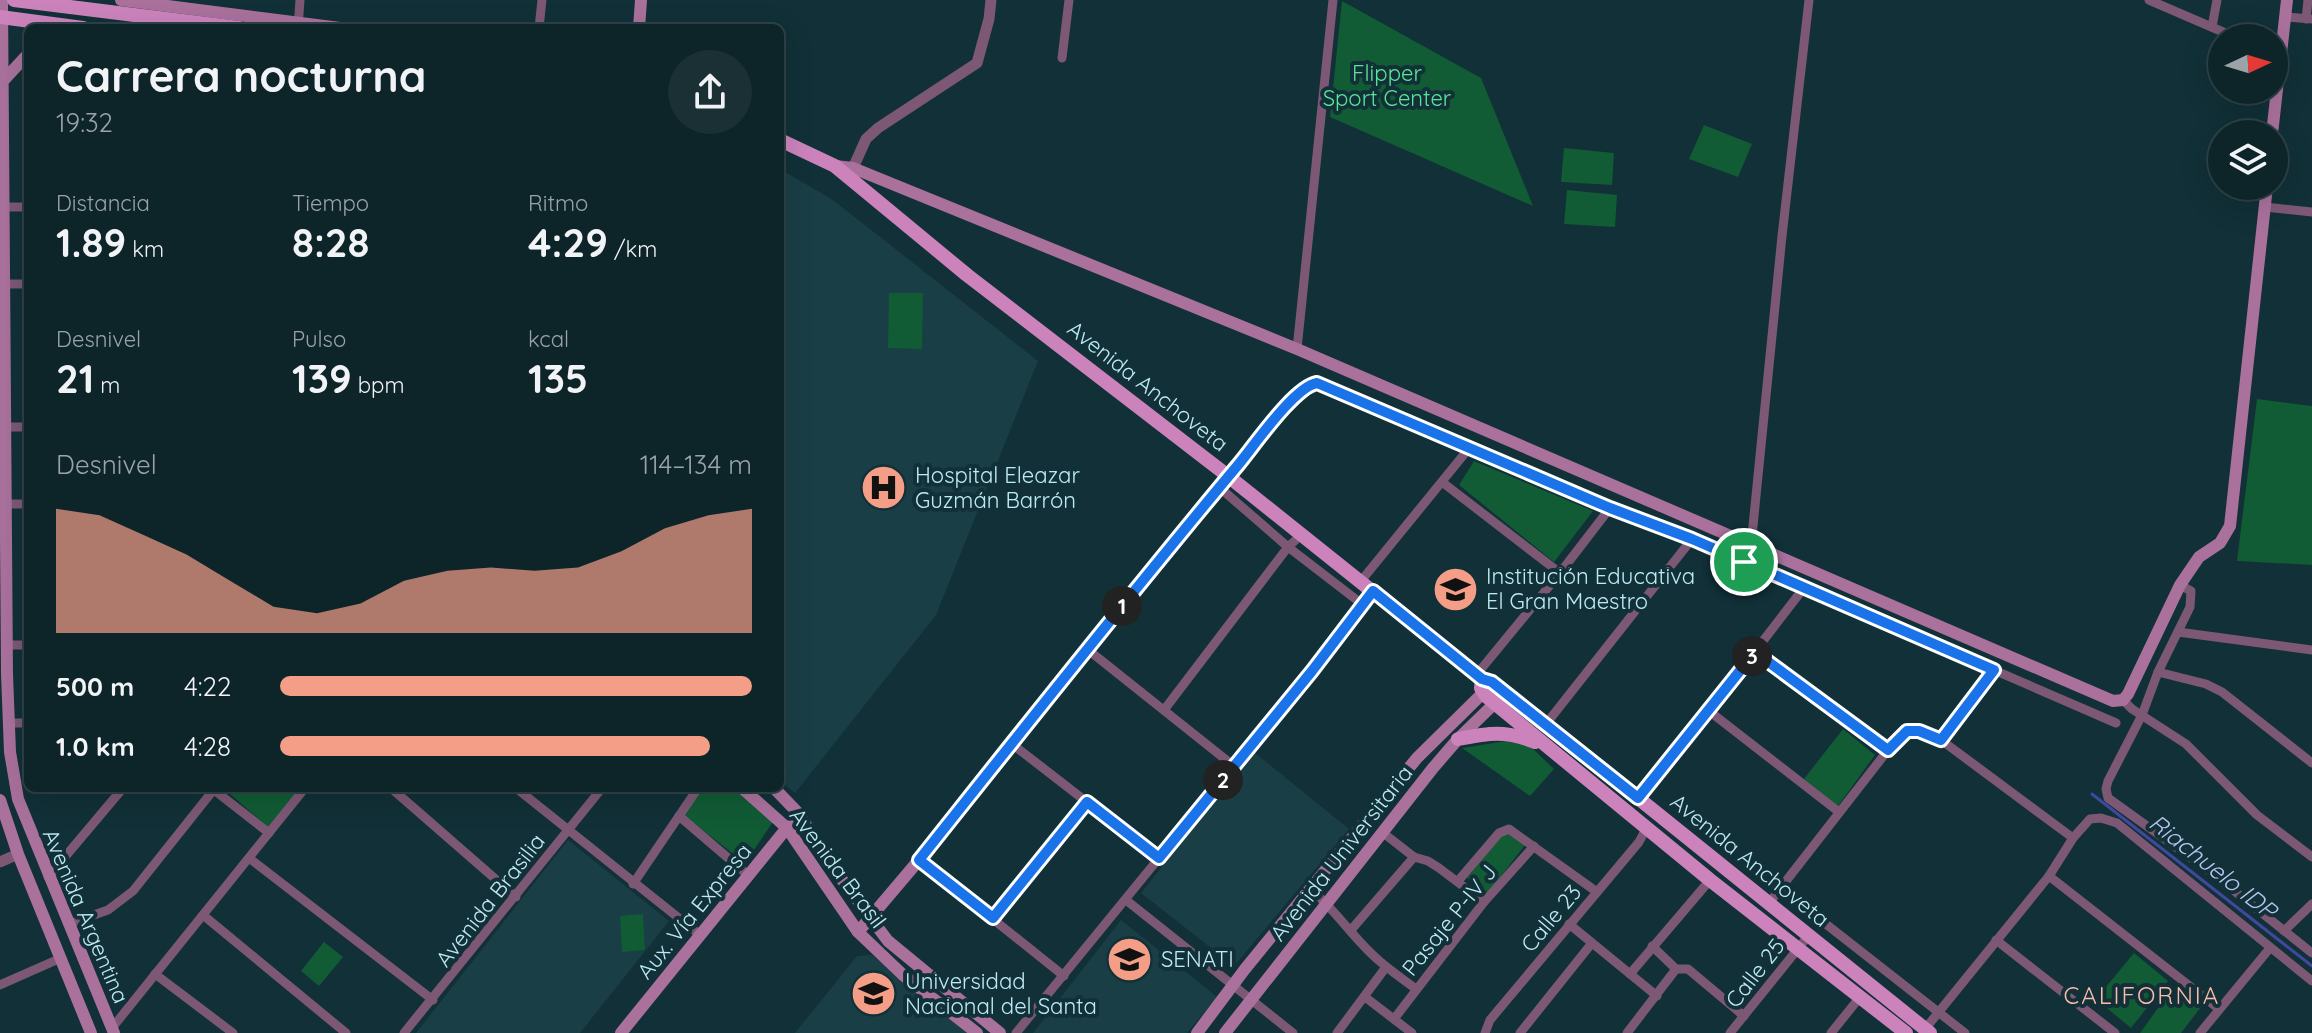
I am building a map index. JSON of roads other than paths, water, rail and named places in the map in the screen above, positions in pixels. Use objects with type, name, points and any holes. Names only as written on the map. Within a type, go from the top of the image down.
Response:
[{"type":"main road","name":"Avenida Argentina","points":[[2,0],[3,352],[7,504],[4,596],[12,772],[29,831],[113,1031]]},
{"type":"main road","points":[[14,0],[204,11],[231,24]]},
{"type":"main road","points":[[121,0],[285,24]]},
{"type":"main road","points":[[639,24],[641,0]]},
{"type":"main road","points":[[2284,24],[2287,0]]},
{"type":"main road","points":[[1,17],[53,24]]},
{"type":"main road","points":[[3,81],[24,58]]},
{"type":"main road","name":"Avenida Anchoveta","points":[[784,142],[835,166],[1224,482],[1301,535],[1367,586],[1489,687],[1546,724],[1928,1031]]},
{"type":"main road","points":[[835,166],[853,168],[1297,349],[2113,701],[2123,700],[2180,585],[2199,557],[2220,543],[2230,526],[2266,200]]},
{"type":"main road","points":[[858,932],[1224,482]]},
{"type":"main road","points":[[1197,1033],[1417,758],[1489,687]]},
{"type":"main road","name":"Avenida Anchoveta","points":[[1489,687],[1545,746],[1906,1033]]},
{"type":"main road","name":"Avenida Universitaria","points":[[1225,1033],[1458,739],[1489,687]]},
{"type":"main road","points":[[1458,739],[1495,732],[1510,733],[1545,746]]},
{"type":"main road","name":"Avenida Brasil","points":[[746,792],[787,828],[858,932],[903,975],[977,1033]]},
{"type":"main road","name":"Avenida Brasil","points":[[778,792],[800,815],[828,861],[888,941],[913,965],[1000,1033]]},
{"type":"main road","name":"Avenida Argentina","points":[[0,800],[19,858],[91,1033]]},
{"type":"main road","name":"Aux. Vía Expresa","points":[[621,1033],[800,815]]},
{"type":"street","points":[[298,24],[300,0]]},
{"type":"street","points":[[539,24],[542,0]]},
{"type":"street","points":[[853,168],[866,139],[878,128],[977,63],[991,0]]},
{"type":"street","points":[[1062,58],[1069,0]]},
{"type":"street","points":[[1297,349],[1333,0]]},
{"type":"street","points":[[1744,562],[1751,546],[1809,0]]},
{"type":"street","points":[[2213,24],[2217,0]]},
{"type":"street","points":[[2285,17],[2309,19],[2308,0]]},
{"type":"street","points":[[2155,1],[2208,25]]},
{"type":"street","points":[[4,207],[24,207]]},
{"type":"street","points":[[2265,207],[2312,212]]},
{"type":"street","points":[[4,284],[24,284]]},
{"type":"street","points":[[1362,604],[1288,547],[1224,482],[1303,389],[1317,383],[1610,508],[1692,539],[2116,723]]},
{"type":"street","points":[[6,427],[24,427]]},
{"type":"street","points":[[1016,1033],[1235,767],[1362,604],[1367,586],[1470,447]]},
{"type":"street","points":[[1442,482],[1560,573]]},
{"type":"street","points":[[7,504],[24,504]]},
{"type":"street","points":[[1489,687],[1560,573],[1610,508]]},
{"type":"street","points":[[1164,710],[1288,547],[1301,535]]},
{"type":"street","points":[[1546,724],[1692,539]]},
{"type":"street","points":[[2180,585],[2191,591],[2193,597],[2142,715],[2108,781],[2108,798],[2208,870],[2312,953]]},
{"type":"street","points":[[1638,798],[1803,589]]},
{"type":"street","points":[[2178,632],[2312,650]]},
{"type":"street","points":[[7,645],[24,645]]},
{"type":"street","points":[[1087,649],[1235,767]]},
{"type":"street","points":[[1755,652],[1888,750]]},
{"type":"street","points":[[1941,740],[1994,670]]},
{"type":"street","points":[[2158,672],[2206,684],[2222,692],[2312,763]]},
{"type":"street","points":[[2123,700],[2186,744],[2257,815],[2312,857]]},
{"type":"street","points":[[1709,711],[1839,812]]},
{"type":"street","points":[[9,723],[24,723]]},
{"type":"street","points":[[1769,903],[1888,750],[1907,731],[1919,731],[1941,740],[2073,838]]},
{"type":"street","points":[[1012,744],[1159,858]]},
{"type":"street","points":[[48,877],[120,792]]},
{"type":"street","points":[[68,924],[108,910],[133,891],[212,792]]},
{"type":"street","points":[[218,792],[269,833]]},
{"type":"street","points":[[113,1031],[302,792]]},
{"type":"street","points":[[396,792],[516,897]]},
{"type":"street","points":[[521,792],[700,935]]},
{"type":"street","name":"Avenida Brasilia","points":[[404,1033],[599,792]]},
{"type":"street","points":[[633,884],[695,792]]},
{"type":"street","points":[[993,918],[1087,802]]},
{"type":"street","points":[[679,816],[748,875]]},
{"type":"street","points":[[1928,1031],[1938,1012],[2049,876],[2073,838],[2090,819],[2101,818],[2117,823],[2312,981]]},
{"type":"street","name":"Calle 23","points":[[1485,1033],[1490,1020],[1639,842],[1647,827]]},
{"type":"street","points":[[1458,881],[1505,829],[1514,831],[1597,892]]},
{"type":"street","points":[[11,837],[29,831]]},
{"type":"street","points":[[1382,832],[1414,857],[1428,861],[1458,881],[1484,902]]},
{"type":"street","name":"Pasaje P-IV J","points":[[1394,1019],[1484,902],[1534,846]]},
{"type":"street","points":[[0,862],[39,855]]},
{"type":"street","points":[[1351,930],[1414,857]]},
{"type":"street","points":[[249,858],[433,1000]]},
{"type":"street","points":[[919,860],[1064,976]]},
{"type":"street","points":[[2049,876],[2219,1009]]},
{"type":"street","points":[[1630,974],[1710,880]]},
{"type":"street","points":[[1780,888],[1965,1033]]},
{"type":"street","points":[[1310,889],[1386,967],[1416,989]]},
{"type":"street","points":[[1126,900],[1293,1033]]},
{"type":"street","points":[[2284,931],[2312,904]]},
{"type":"street","points":[[44,918],[61,909]]},
{"type":"street","points":[[203,915],[346,1033]]},
{"type":"street","points":[[1569,924],[1657,996]]},
{"type":"street","name":"Calle 25","points":[[1730,1033],[1809,935]]},
{"type":"street","points":[[1996,940],[2114,1033]]},
{"type":"street","points":[[1520,1033],[1592,943]]},
{"type":"street","points":[[1652,946],[1676,969],[1688,969],[1744,1016]]},
{"type":"street","points":[[2200,1033],[2270,948]]},
{"type":"street","points":[[0,985],[61,958]]},
{"type":"street","points":[[1337,1033],[1386,967]]},
{"type":"street","points":[[1627,1033],[1676,969]]},
{"type":"street","points":[[155,974],[233,1033]]},
{"type":"street","points":[[1365,997],[1412,1033]]},
{"type":"street","points":[[1831,1033],[1860,997]]},
{"type":"waterway","name":"Riachuelo IDP","points":[[2092,794],[2312,966]]},
{"type":"place","name":"Hospital Eleazar Guzmán Barrón","points":[[884,488]]},
{"type":"place","name":"Institución Educativa El Gran Maestro","points":[[1455,589]]},
{"type":"place","name":"SENATI","points":[[1130,959]]},
{"type":"place","name":"Universidad Nacional del Santa","points":[[874,994]]},
{"type":"district","name":"CALIFORNIA","points":[[2142,995]]},
{"type":"park label","name":"Flipper Sport Center","points":[[1387,86]]}]
